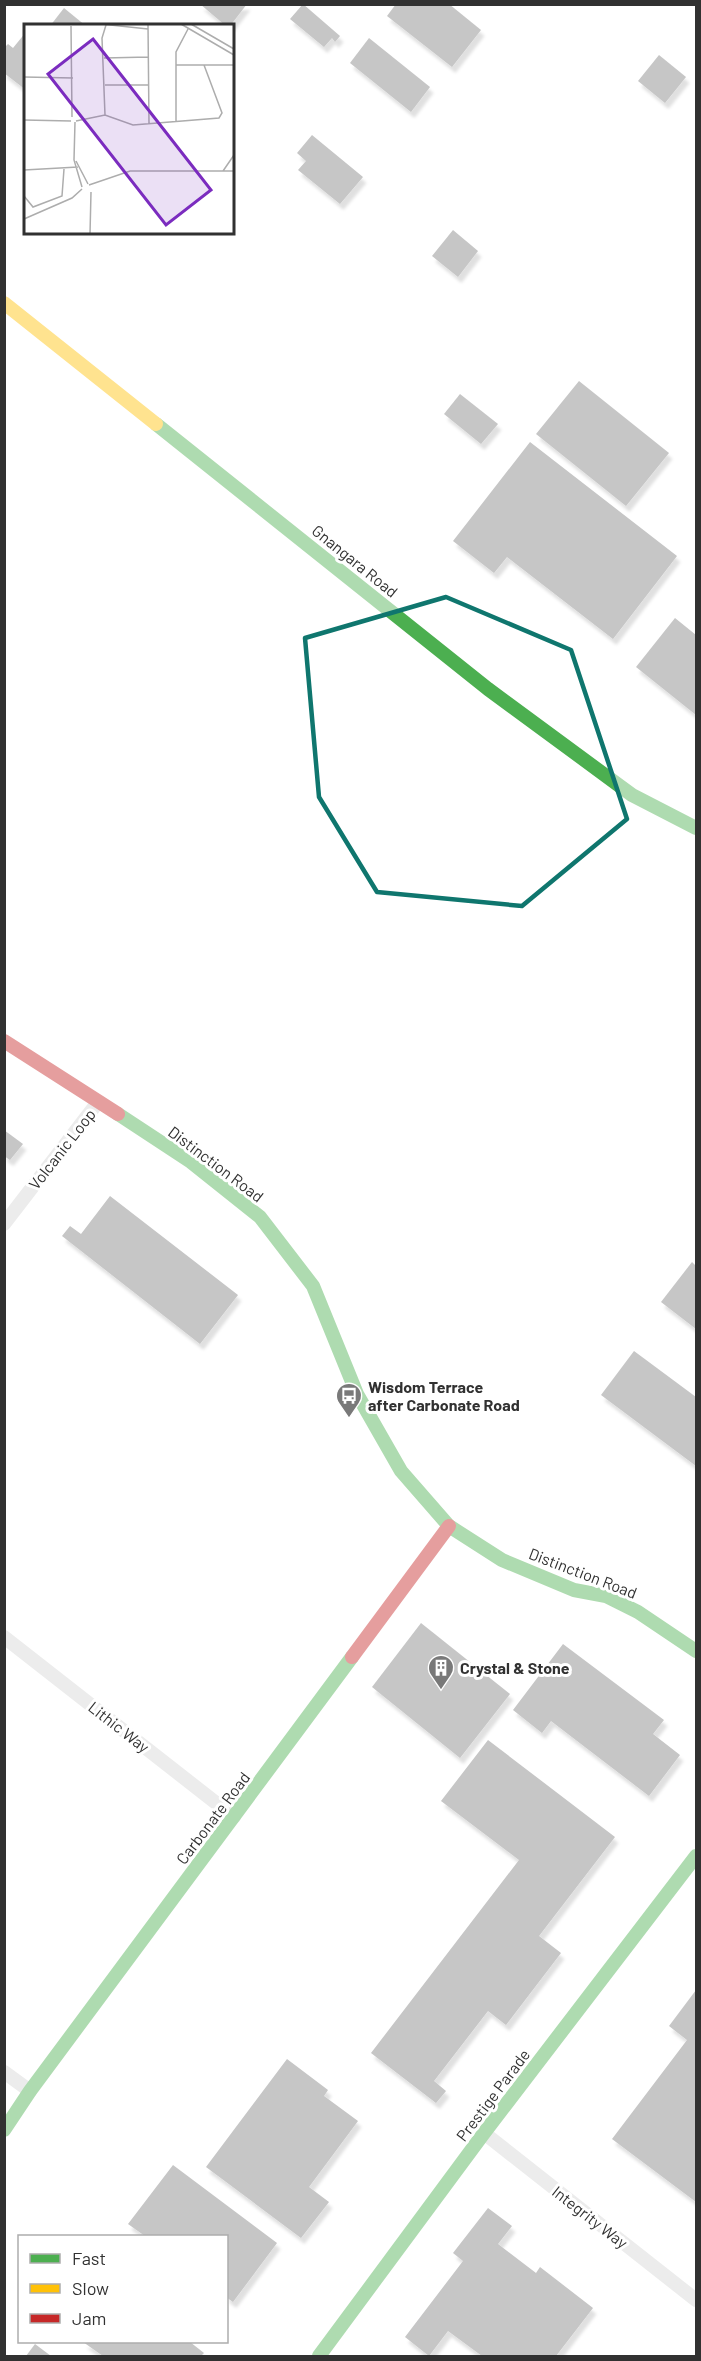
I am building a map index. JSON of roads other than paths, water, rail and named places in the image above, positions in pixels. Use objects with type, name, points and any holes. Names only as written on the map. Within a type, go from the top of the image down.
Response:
[{"type":"street","name":"Gnangara Road","points":[[4,303],[488,689],[632,795],[696,828]]},
{"type":"street","name":"Distinction Road","points":[[4,1041],[191,1162],[260,1217],[313,1286],[357,1394],[401,1471],[449,1526],[502,1560],[574,1590],[606,1596],[638,1612],[696,1651]]},
{"type":"street","name":"Volcanic Loop","points":[[4,1224],[98,1102]]},
{"type":"street","name":"Carbonate Road","points":[[4,2130],[30,2091],[449,1526]]},
{"type":"street","name":"Lithic Way","points":[[4,1637],[234,1817]]},
{"type":"street","name":"Prestige Parade","points":[[319,2356],[484,2133],[696,1856]]},
{"type":"street","points":[[4,2072],[30,2091]]},
{"type":"street","name":"Integrity Way","points":[[484,2133],[696,2300]]},
{"type":"place","name":"Wisdom Terrace after Carbonate Road","points":[[349,1419]]},
{"type":"place","name":"Crystal & Stone","points":[[441,1691]]}]
